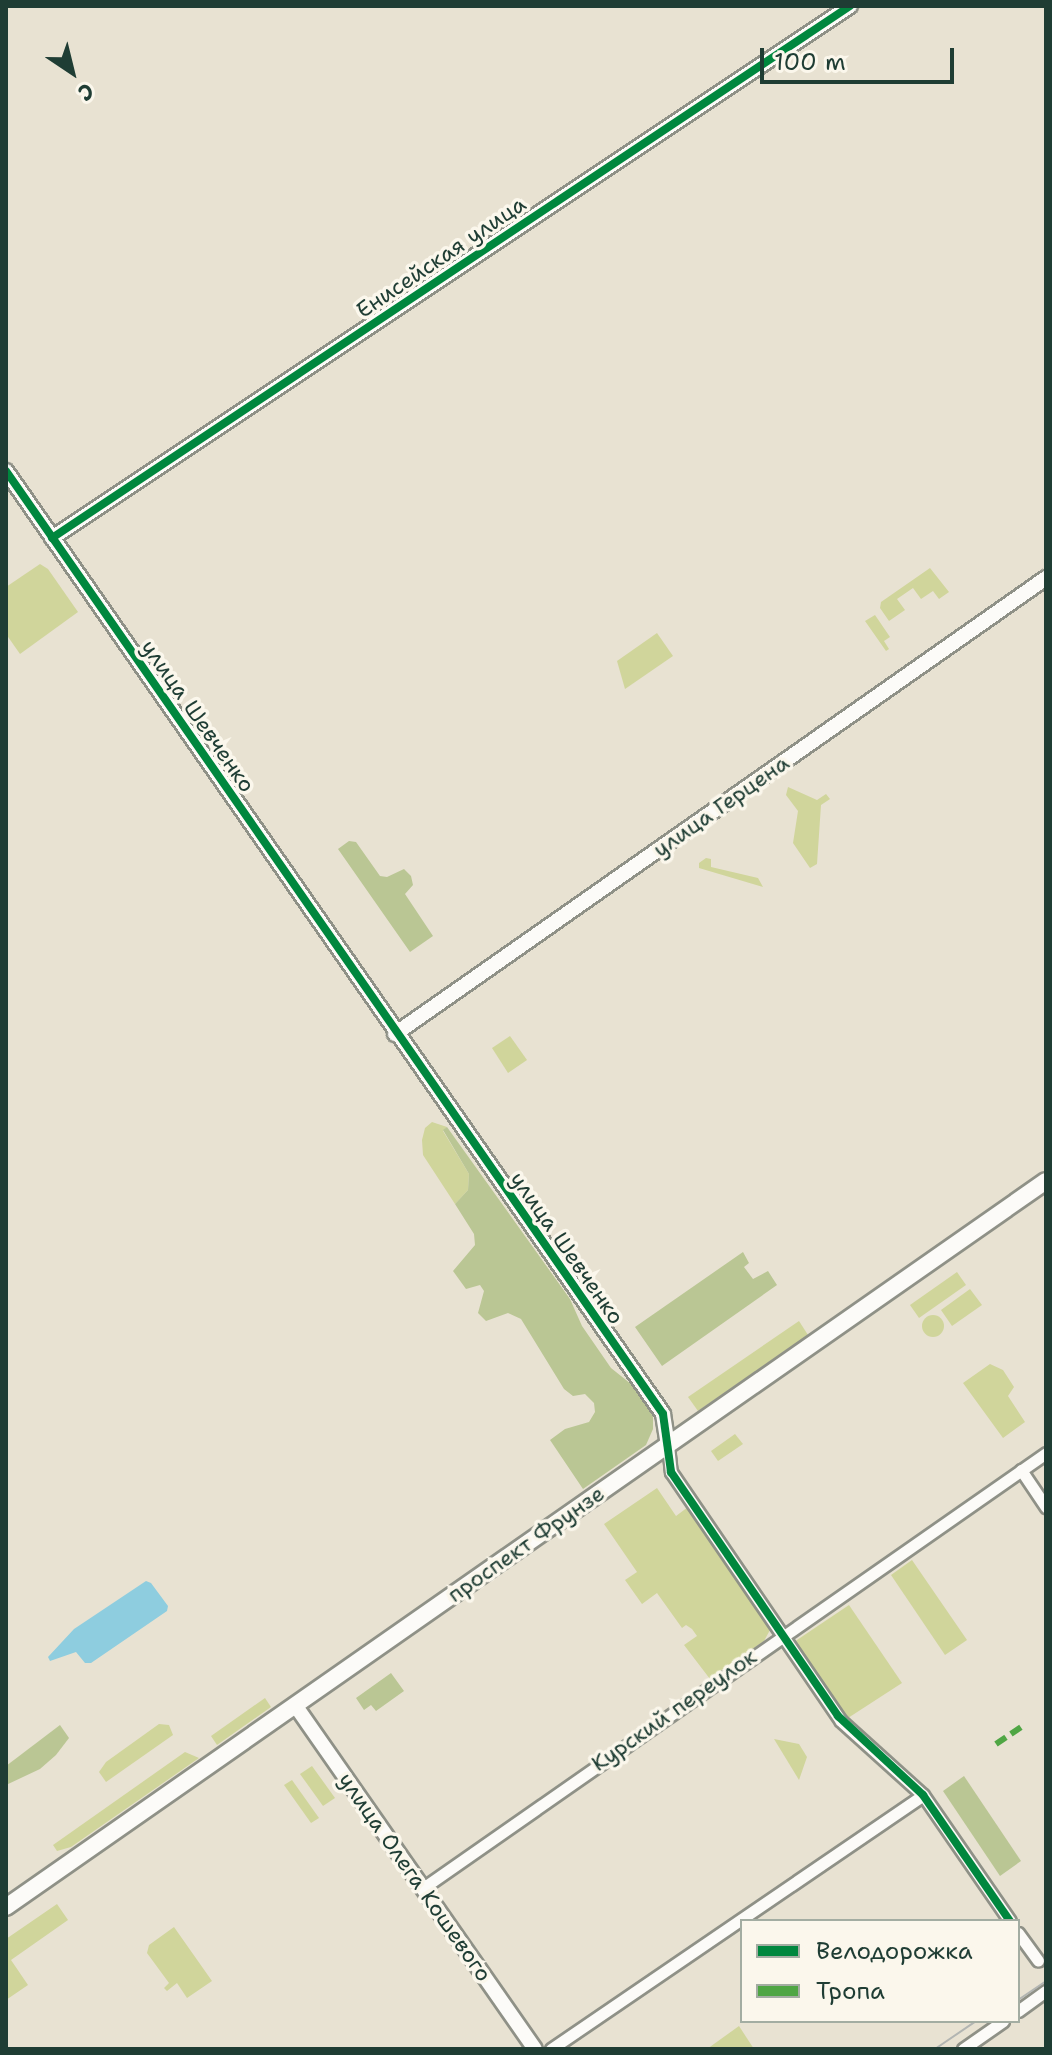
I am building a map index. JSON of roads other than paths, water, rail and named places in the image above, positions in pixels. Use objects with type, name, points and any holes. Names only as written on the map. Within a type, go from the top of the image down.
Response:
[{"type":"main road","name":"проспект Фрунзе","points":[[6,1907],[1046,1181]]},
{"type":"street","name":"Енисейская улица","points":[[52,538],[850,6]]},
{"type":"street","name":"улица Шевченко","points":[[6,471],[395,1034],[663,1414],[671,1472],[841,1721],[923,1795],[1009,1919]]},
{"type":"street","name":"улица Герцена","points":[[395,1034],[1046,578]]},
{"type":"street","name":"Курский переулок","points":[[423,1888],[782,1634],[1046,1453]]},
{"type":"street","points":[[1021,1470],[1046,1507]]},
{"type":"street","name":"улица Олега Кошевого","points":[[295,1705],[535,2049]]},
{"type":"street","points":[[741,1919],[923,1795]]},
{"type":"street","points":[[551,2049],[740,1920]]},
{"type":"street","points":[[1020,1936],[1038,1961]]},
{"type":"street","points":[[1020,2010],[1046,1991]]},
{"type":"street","points":[[963,2049],[1000,2023]]},
{"type":"water","points":[[146,1581],[151,1583],[168,1606],[167,1611],[91,1663],[85,1663],[76,1652],[50,1661],[48,1657],[74,1629]]},
{"type":"tram line","points":[[1020,1999],[1046,1981]]},
{"type":"tram line","points":[[935,2049],[973,2023]]}]
